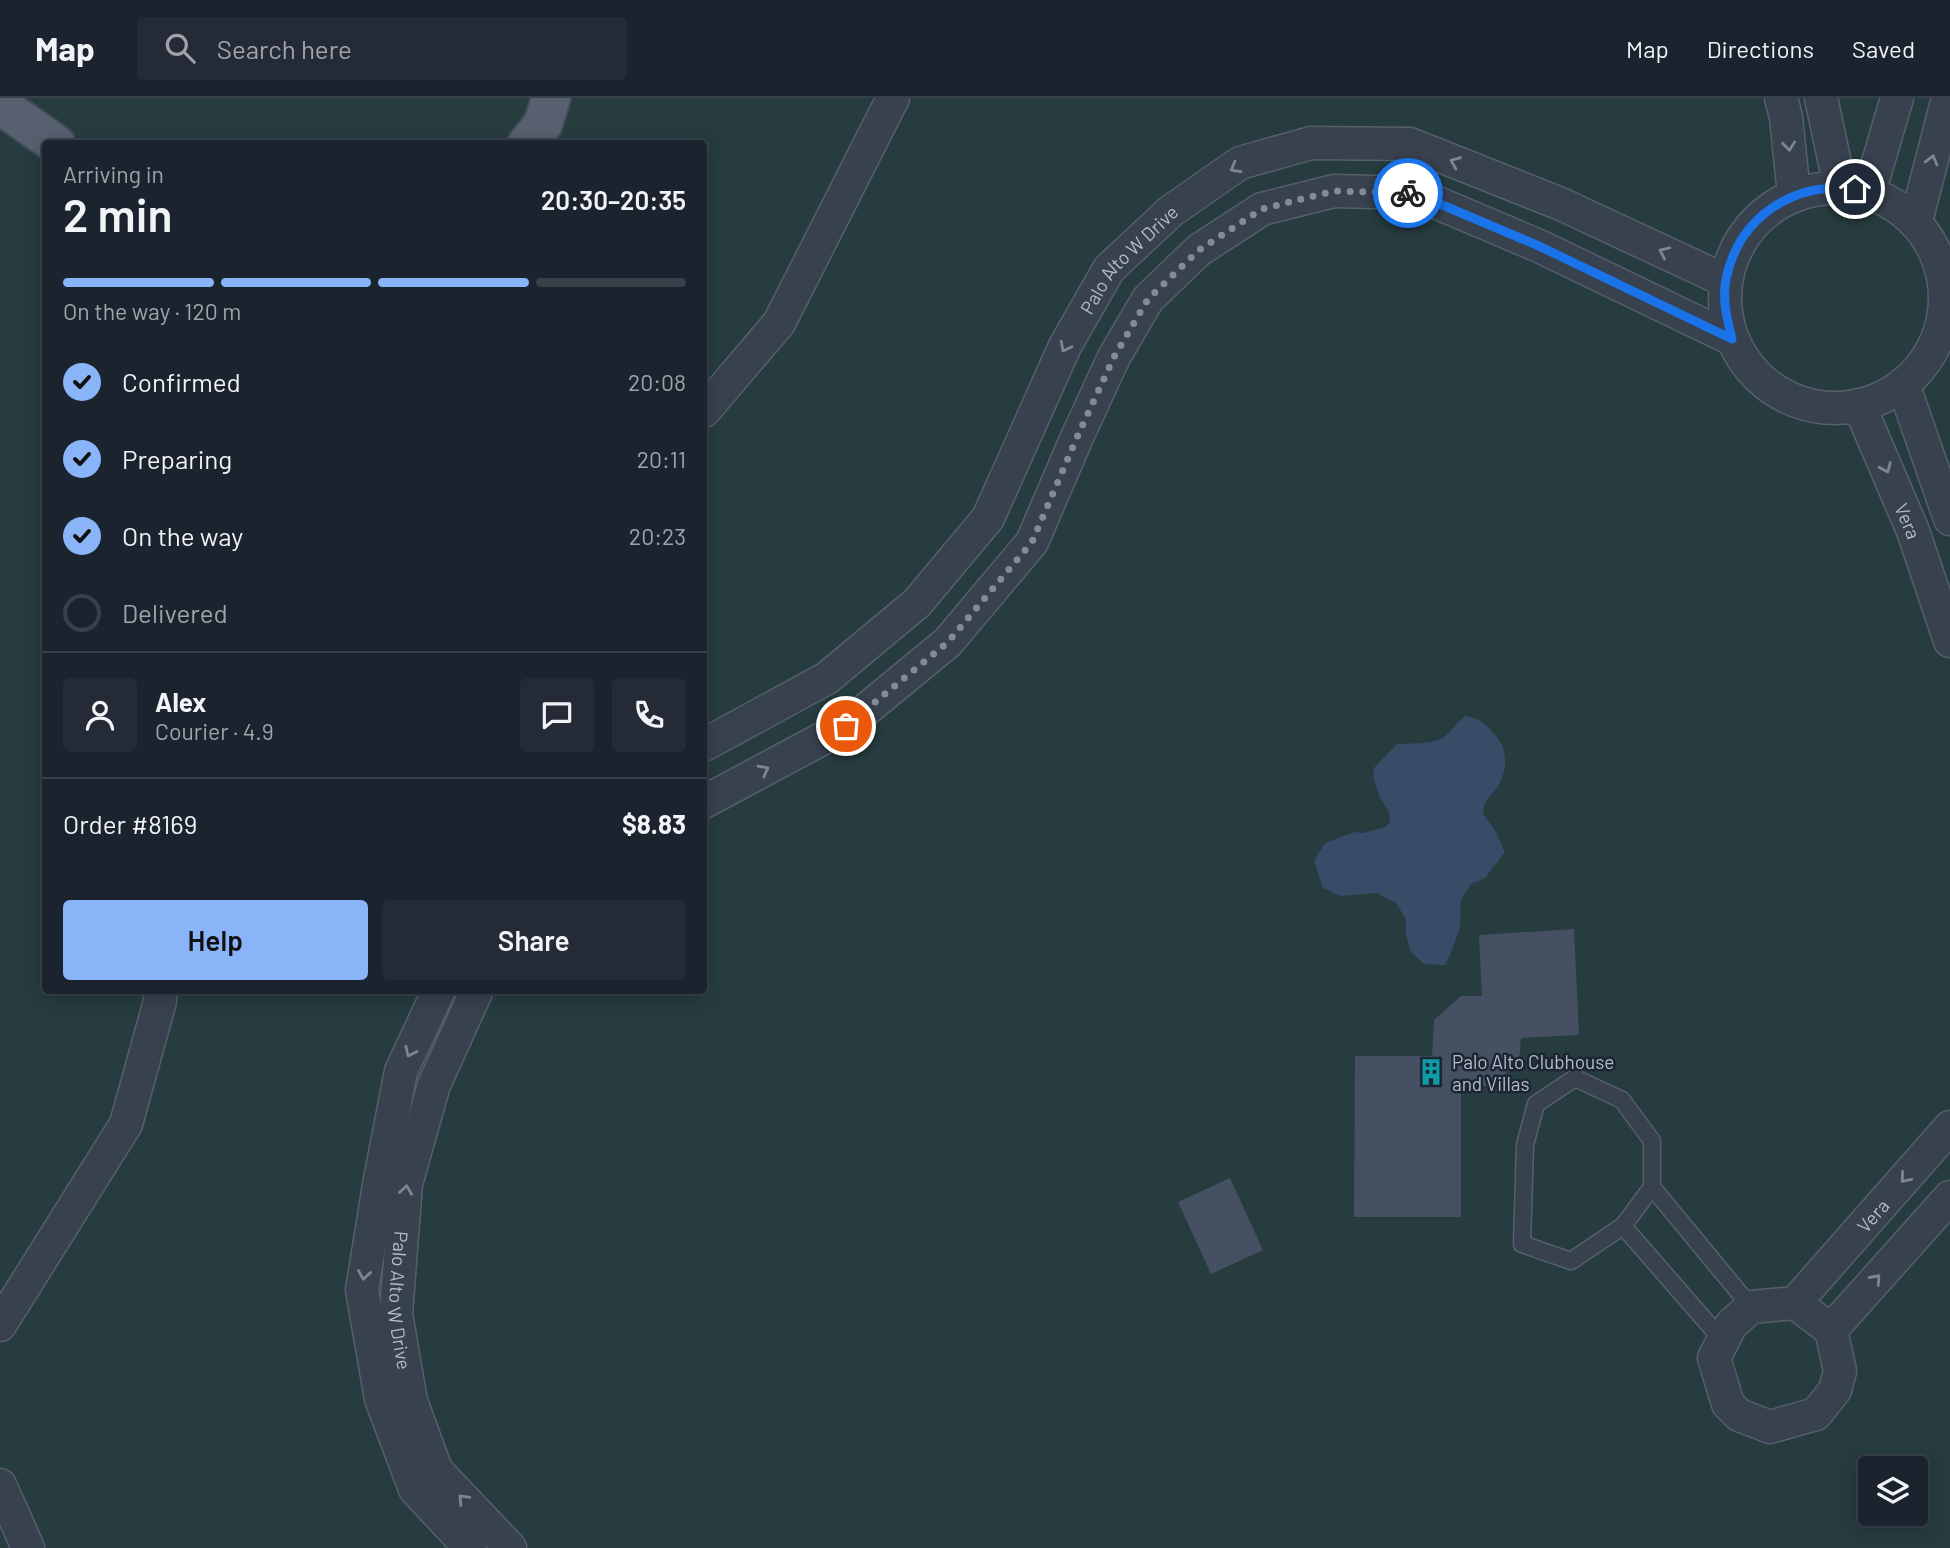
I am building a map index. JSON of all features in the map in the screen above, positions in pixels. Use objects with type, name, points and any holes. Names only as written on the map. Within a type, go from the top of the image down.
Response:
[{"type":"main road","points":[[530,140],[543,124],[551,98]]},
{"type":"main road","points":[[0,104],[50,140]]},
{"type":"street","points":[[707,407],[779,323],[893,98]]},
{"type":"street","points":[[1781,98],[1786,117],[1794,195]]},
{"type":"street","points":[[1821,98],[1855,190]]},
{"type":"street","points":[[1855,190],[1897,98]]},
{"type":"street","points":[[1916,222],[1948,98]]},
{"type":"street","name":"Palo Alto W Drive","points":[[707,744],[827,678],[917,603],[988,518],[1065,346],[1109,269],[1171,211],[1240,163],[1311,143],[1410,144],[1561,204],[1726,281]]},
{"type":"street","points":[[1817,189],[1855,190],[1894,205],[1916,222],[1936,252],[1945,287],[1942,323],[1928,357],[1903,384],[1882,397],[1859,405],[1828,408],[1797,402],[1770,387],[1748,366],[1732,339],[1725,310],[1726,281],[1738,245],[1762,215],[1794,195],[1817,189]]},
{"type":"street","name":"Palo Alto W Drive","points":[[707,800],[846,726],[948,642],[1032,542],[1114,357],[1148,299],[1199,250],[1262,209],[1334,191],[1414,193],[1539,246],[1732,339]]},
{"type":"street","name":"Vera","points":[[1903,384],[1950,519]]},
{"type":"street","name":"Vera","points":[[1859,405],[1913,531],[1950,641]]},
{"type":"street","points":[[0,1325],[125,1124],[161,994]]},
{"type":"street","name":"Palo Alto W Drive","points":[[437,994],[401,1071],[362,1290],[380,1398],[415,1489],[470,1548]]},
{"type":"street","name":"Palo Alto W Drive","points":[[475,994],[434,1085],[406,1184],[396,1314],[411,1401],[436,1470],[510,1548]]},
{"type":"street","name":"Vera","points":[[1795,1303],[1950,1127]]},
{"type":"street","points":[[1831,1330],[1950,1197]]},
{"type":"street","points":[[1795,1303],[1831,1330],[1840,1371],[1835,1390],[1816,1415],[1770,1427],[1739,1415],[1728,1404],[1714,1358],[1731,1325],[1751,1307],[1795,1303]]},
{"type":"street","points":[[0,1485],[28,1548]]},
{"type":"lane","points":[[1575,1078],[1622,1100],[1652,1141],[1652,1186],[1623,1226],[1571,1261],[1522,1244],[1525,1145],[1536,1104],[1575,1078]]},
{"type":"lane","points":[[1652,1186],[1751,1307]]},
{"type":"lane","points":[[1623,1226],[1723,1341]]},
{"type":"green space","points":[[0,98],[1950,98],[1950,1548],[0,1548]]},
{"type":"water","points":[[1465,716],[1480,720],[1486,725],[1500,742],[1505,754],[1504,773],[1486,801],[1483,814],[1495,830],[1505,852],[1485,878],[1471,884],[1461,900],[1460,927],[1445,965],[1424,964],[1410,951],[1406,919],[1396,903],[1377,893],[1340,896],[1323,888],[1314,861],[1325,843],[1354,832],[1363,833],[1385,827],[1390,822],[1389,811],[1380,798],[1373,777],[1374,768],[1397,744],[1439,740]]},
{"type":"building","name":"Palo Alto Clubhouse and Villas","points":[[1574,929],[1579,1035],[1521,1038],[1519,1061],[1492,1086],[1461,1084],[1461,1217],[1354,1217],[1355,1056],[1432,1056],[1434,1020],[1461,996],[1482,996],[1479,935]]},
{"type":"building","points":[[1230,1178],[1263,1250],[1211,1274],[1178,1202]]},
{"type":"way so far","points":[[846,726],[948,642],[1032,542],[1114,357],[1148,299],[1199,250],[1262,209],[1334,191],[1408,193]]},
{"type":"place","name":"Palo Alto Clubhouse and Villas","points":[[1431,1072]]},
{"type":"route","points":[[1408,193],[1414,193],[1539,246],[1732,339],[1725,310],[1726,281],[1738,245],[1762,215],[1794,195],[1817,189],[1855,189]]}]
